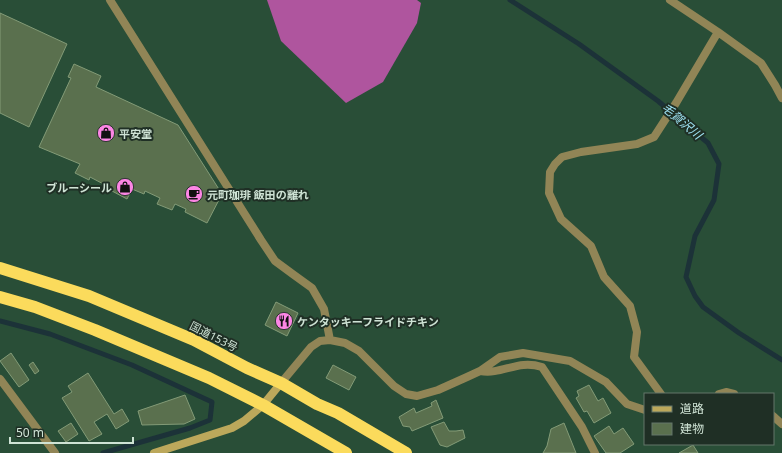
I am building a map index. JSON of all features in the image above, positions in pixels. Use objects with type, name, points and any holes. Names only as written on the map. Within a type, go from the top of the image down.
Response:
[{"type":"highway","name":"国道153号","points":[[0,268],[89,296],[194,340],[247,368],[281,383],[406,453]]},
{"type":"highway","points":[[0,297],[35,307],[95,330],[209,378],[263,405],[346,453]]},
{"type":"street","points":[[110,0],[275,261],[312,288],[324,309],[330,340]]},
{"type":"street","points":[[670,0],[761,63],[782,98]]},
{"type":"street","points":[[660,393],[634,357],[637,332],[630,306],[604,277],[591,246],[561,219],[550,193],[550,172],[562,157],[581,152],[637,144],[654,138],[718,32]]},
{"type":"street","points":[[154,453],[232,428],[244,421],[263,405],[311,347],[320,341],[330,340],[345,343],[359,351],[394,386],[406,394],[416,396],[438,390],[480,371],[500,357],[523,353],[570,361],[606,382],[627,404],[644,410]]},
{"type":"street","points":[[480,371],[489,372],[529,364],[542,367],[582,427],[595,453]]},
{"type":"street","points":[[0,379],[55,453]]},
{"type":"street","points":[[774,417],[782,424]]},
{"type":"shaded area","points":[[267,0],[417,0],[421,3],[417,23],[383,82],[346,103],[281,41]]},
{"type":"building","points":[[0,13],[67,44],[29,127],[0,113]]},
{"type":"building","points":[[74,64],[101,76],[96,87],[178,125],[222,194],[207,223],[185,212],[186,209],[175,204],[172,210],[157,204],[160,198],[145,191],[144,194],[132,189],[127,199],[112,191],[113,189],[90,177],[89,180],[75,173],[80,164],[39,147],[71,78],[68,77]]},
{"type":"building","points":[[276,302],[298,313],[287,336],[265,325]]},
{"type":"building","points":[[11,353],[29,380],[19,387],[0,361]]},
{"type":"building","points":[[33,362],[39,371],[35,374],[29,365]]},
{"type":"building","points":[[333,365],[356,377],[349,390],[326,378]]},
{"type":"building","points":[[88,373],[114,414],[122,409],[129,421],[116,429],[107,414],[94,422],[102,434],[89,441],[62,398],[72,392],[68,386]]},
{"type":"building","points":[[589,385],[598,401],[603,398],[611,413],[594,423],[587,411],[584,412],[576,398],[579,396],[577,391]]},
{"type":"building","points":[[185,395],[195,419],[184,424],[142,425],[138,411]]},
{"type":"building","points":[[436,400],[443,418],[412,431],[410,427],[403,426],[399,417],[414,408],[416,413],[432,406],[431,403]]},
{"type":"building","points":[[444,422],[449,431],[463,430],[465,438],[447,447],[440,445],[431,427]]},
{"type":"building","points":[[71,423],[78,434],[66,442],[58,431]]},
{"type":"building","points":[[564,423],[576,453],[543,453],[547,446],[551,429]]},
{"type":"building","points":[[609,426],[614,434],[623,428],[634,444],[620,453],[606,453],[594,436]]},
{"type":"building","points":[[693,445],[698,453],[679,453]]},
{"type":"waterway","name":"毛賀沢川","points":[[510,0],[579,44],[658,101],[708,143],[719,164],[714,200],[695,236],[686,277],[695,296],[703,307],[739,333],[782,360]]},
{"type":"waterway","points":[[0,321],[50,334],[132,365],[212,402],[210,420],[190,428],[103,453]]},
{"type":"place","name":"平安堂","points":[[106,133]]},
{"type":"place","name":"ブルーシール","points":[[125,187]]},
{"type":"place","name":"元町珈琲 飯田の離れ","points":[[194,194]]},
{"type":"place","name":"ケンタッキーフライドチキン","points":[[284,321]]}]
